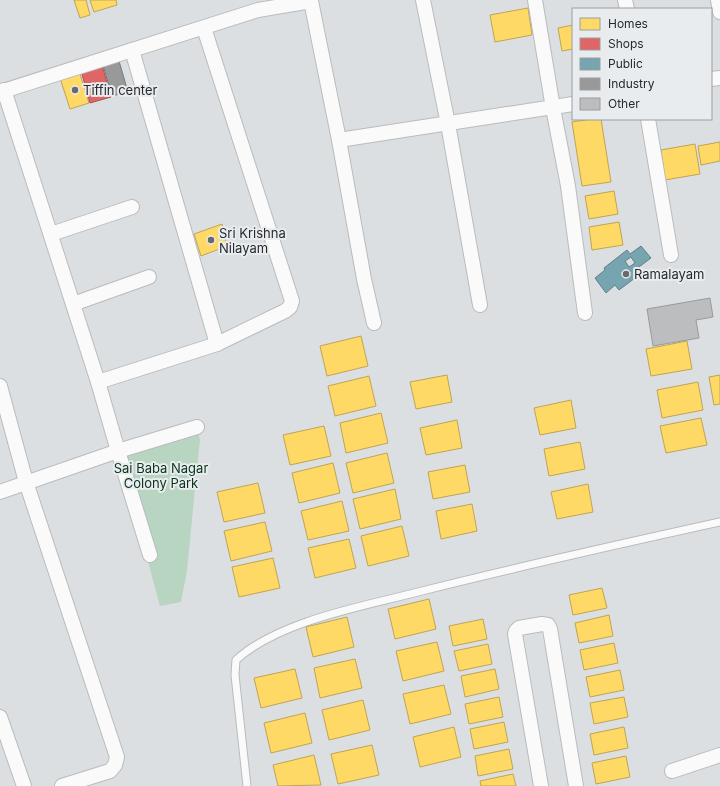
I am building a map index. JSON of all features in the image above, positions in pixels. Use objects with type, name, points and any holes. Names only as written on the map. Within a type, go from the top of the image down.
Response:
[{"type":"street","points":[[423,0],[448,124],[480,305]]},
{"type":"street","points":[[535,0],[568,186],[585,313]]},
{"type":"street","points":[[718,0],[720,12]]},
{"type":"street","points":[[150,556],[98,382],[51,234],[2,91],[258,10],[311,1],[374,323]]},
{"type":"street","points":[[98,382],[217,344],[286,311],[292,302],[204,28]]},
{"type":"street","points":[[132,50],[217,344]]},
{"type":"street","points":[[339,140],[572,104]]},
{"type":"street","points":[[648,120],[671,255]]},
{"type":"street","points":[[51,234],[132,207]]},
{"type":"street","points":[[73,304],[148,277]]},
{"type":"street","points":[[0,386],[26,482],[117,758],[115,765],[110,771],[62,786]]},
{"type":"street","points":[[0,492],[118,451],[198,427]]},
{"type":"street","points":[[541,786],[515,634],[519,628],[542,624],[548,625],[550,629],[576,786]]},
{"type":"street","points":[[0,717],[24,786]]},
{"type":"street","points":[[672,771],[720,755]]},
{"type":"lane","points":[[247,786],[235,675],[236,660],[245,652],[273,636],[316,618],[529,564],[720,522]]},
{"type":"green space","name":"Sai Baba Nagar Colony Park","points":[[197,427],[200,440],[187,571],[181,602],[160,606],[118,451]]},
{"type":"building: Homes","points":[[74,0],[86,0],[90,15],[80,18]]},
{"type":"building: Homes","points":[[90,0],[116,0],[117,5],[94,12]]},
{"type":"building: Homes","points":[[528,8],[532,35],[495,42],[490,15]]},
{"type":"building: Homes","points":[[572,25],[572,49],[562,51],[558,28]]},
{"type":"building: Homes","name":"Tiffin center","points":[[79,71],[89,103],[70,109],[60,78]]},
{"type":"building: Homes","points":[[601,120],[611,182],[582,186],[572,122]]},
{"type":"building: Homes","points":[[720,142],[720,161],[701,165],[698,146]]},
{"type":"building: Homes","points":[[695,144],[700,174],[665,180],[661,150]]},
{"type":"building: Homes","points":[[614,191],[618,214],[589,219],[585,196]]},
{"type":"building: Homes","points":[[619,222],[623,245],[592,250],[589,227]]},
{"type":"building: Homes","name":"Sri Krishna Nilayam","points":[[222,224],[227,246],[201,256],[194,234]]},
{"type":"building: Homes","points":[[361,336],[368,366],[327,376],[320,346]]},
{"type":"building: Homes","points":[[687,341],[692,369],[651,376],[646,349]]},
{"type":"building: Homes","points":[[447,375],[452,402],[416,409],[410,382]]},
{"type":"building: Homes","points":[[720,375],[720,404],[714,405],[709,377]]},
{"type":"building: Homes","points":[[369,376],[376,406],[335,416],[328,386]]},
{"type":"building: Homes","points":[[698,382],[703,410],[662,418],[657,390]]},
{"type":"building: Homes","points":[[571,400],[576,428],[540,435],[534,408]]},
{"type":"building: Homes","points":[[381,413],[388,443],[346,453],[340,423]]},
{"type":"building: Homes","points":[[701,418],[707,445],[666,453],[660,426]]},
{"type":"building: Homes","points":[[457,420],[462,448],[426,455],[420,428]]},
{"type":"building: Homes","points":[[324,426],[331,456],[290,465],[283,435]]},
{"type":"building: Homes","points":[[580,442],[585,469],[549,476],[544,449]]},
{"type":"building: Homes","points":[[387,453],[394,483],[353,493],[346,463]]},
{"type":"building: Homes","points":[[333,463],[340,493],[299,503],[292,473]]},
{"type":"building: Homes","points":[[465,465],[470,492],[433,499],[428,472]]},
{"type":"building: Homes","points":[[258,483],[265,513],[224,522],[217,492]]},
{"type":"building: Homes","points":[[588,484],[593,512],[557,519],[551,492]]},
{"type":"building: Homes","points":[[395,489],[401,519],[360,529],[353,499]]},
{"type":"building: Homes","points":[[342,501],[349,531],[308,540],[301,511]]},
{"type":"building: Homes","points":[[472,504],[477,531],[441,539],[436,511]]},
{"type":"building: Homes","points":[[265,522],[272,551],[231,561],[224,531]]},
{"type":"building: Homes","points":[[402,526],[409,556],[368,566],[361,536]]},
{"type":"building: Homes","points":[[349,539],[356,568],[315,578],[308,548]]},
{"type":"building: Homes","points":[[273,558],[280,588],[239,597],[232,567]]},
{"type":"building: Homes","points":[[602,588],[607,608],[573,615],[569,595]]},
{"type":"building: Homes","points":[[429,599],[436,629],[395,639],[388,609]]},
{"type":"building: Homes","points":[[609,615],[613,636],[579,643],[575,623]]},
{"type":"building: Homes","points":[[347,617],[354,647],[313,657],[306,627]]},
{"type":"building: Homes","points":[[483,619],[487,639],[453,646],[449,626]]},
{"type":"building: Homes","points":[[437,642],[444,671],[403,681],[396,651]]},
{"type":"building: Homes","points":[[614,643],[618,663],[584,670],[580,650]]},
{"type":"building: Homes","points":[[488,644],[492,664],[459,671],[454,651]]},
{"type":"building: Homes","points":[[355,659],[362,688],[320,698],[314,668]]},
{"type":"building: Homes","points":[[295,669],[302,698],[261,708],[254,678]]},
{"type":"building: Homes","points":[[495,669],[499,689],[465,697],[461,676]]},
{"type":"building: Homes","points":[[620,670],[624,690],[590,697],[586,677]]},
{"type":"building: Homes","points":[[444,685],[451,714],[410,724],[403,694]]},
{"type":"building: Homes","points":[[499,697],[503,717],[469,724],[465,704]]},
{"type":"building: Homes","points":[[624,697],[628,717],[594,724],[590,703]]},
{"type":"building: Homes","points":[[363,700],[370,730],[329,740],[322,710]]},
{"type":"building: Homes","points":[[305,713],[312,743],[271,753],[264,723]]},
{"type":"building: Homes","points":[[504,722],[508,742],[474,749],[470,729]]},
{"type":"building: Homes","points":[[454,727],[461,757],[420,767],[413,737]]},
{"type":"building: Homes","points":[[624,727],[628,748],[594,755],[590,734]]},
{"type":"building: Homes","points":[[372,745],[379,775],[338,784],[331,754]]},
{"type":"building: Homes","points":[[509,749],[513,769],[478,776],[475,756]]},
{"type":"building: Homes","points":[[314,755],[321,785],[278,786],[273,765]]},
{"type":"building: Homes","points":[[626,756],[630,777],[596,784],[592,763]]},
{"type":"building: Homes","points":[[513,774],[516,786],[481,786],[480,781]]},
{"type":"building: Shops","points":[[102,65],[111,97],[90,103],[81,71]]},
{"type":"building: Public","points":[[641,246],[651,258],[639,267],[643,272],[619,290],[615,285],[606,293],[595,278],[605,270],[604,268],[627,250],[630,254]],"holes":[[[631,257],[635,263],[629,267],[625,261]]]},
{"type":"building: Industry","points":[[119,61],[128,92],[112,96],[103,65]]},
{"type":"building: Other","points":[[710,298],[713,317],[696,320],[699,338],[653,346],[647,309]]},
{"type":"place","name":"Tiffin center","points":[[75,90]]},
{"type":"place","name":"Sri Krishna Nilayam","points":[[211,240]]},
{"type":"place","name":"Ramalayam","points":[[626,274]]}]
